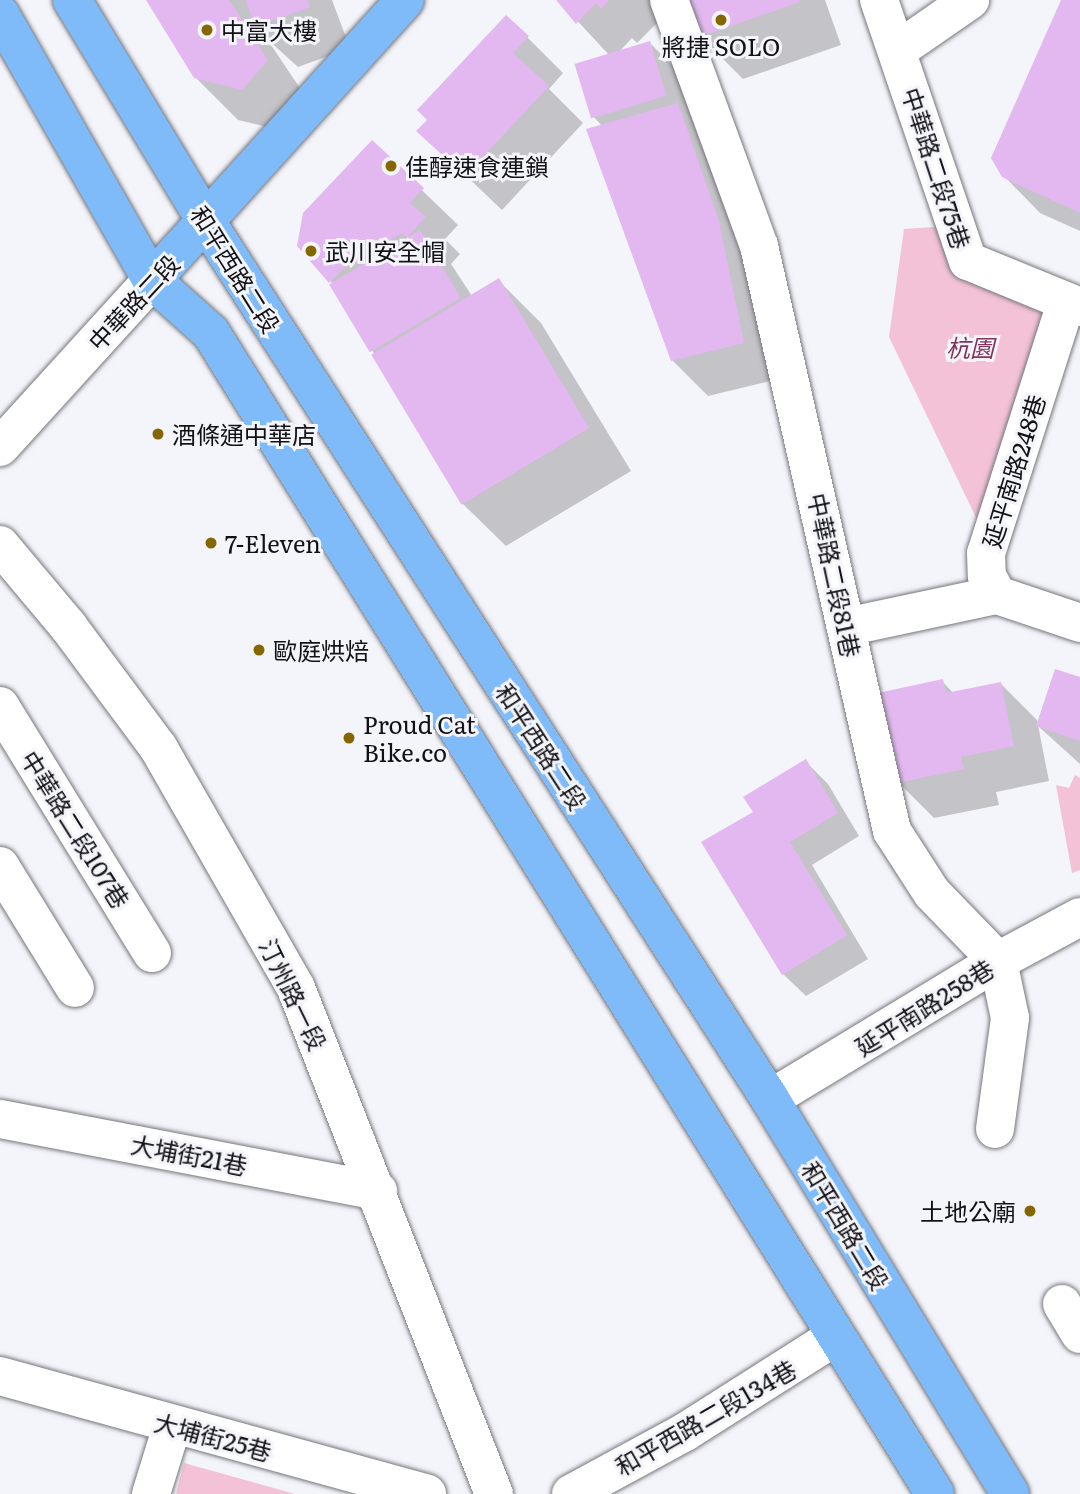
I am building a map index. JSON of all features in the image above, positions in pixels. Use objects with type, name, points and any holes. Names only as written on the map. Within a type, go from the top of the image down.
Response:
[{"type":"main road","name":"和平西路二段","points":[[72,0],[207,223],[770,1099],[1010,1494]]},
{"type":"main road","name":"中華路二段","points":[[152,280],[207,223],[405,0]]},
{"type":"main road","points":[[0,14],[152,280],[211,334],[935,1494]]},
{"type":"street","name":"中華路二段81巷","points":[[669,0],[760,246],[892,831],[932,893],[998,961]]},
{"type":"street","name":"中華路二段75巷","points":[[879,0],[968,261],[1073,305]]},
{"type":"street","points":[[898,50],[970,0]]},
{"type":"street","name":"中華路二段","points":[[0,447],[152,280]]},
{"type":"street","name":"延平南路248巷","points":[[997,595],[987,576],[986,553],[1073,305]]},
{"type":"street","name":"汀州路一段","points":[[0,545],[68,626],[165,759],[296,988],[378,1191],[487,1492]]},
{"type":"street","points":[[846,627],[997,595],[1080,623]]},
{"type":"street","name":"中華路二段107巷","points":[[0,706],[152,953]]},
{"type":"street","points":[[0,866],[75,988]]},
{"type":"street","name":"延平南路258巷","points":[[770,1099],[998,961],[1080,918]]},
{"type":"street","points":[[995,1129],[1010,1018],[998,961]]},
{"type":"street","name":"大埔街21巷","points":[[0,1119],[378,1191]]},
{"type":"street","name":"和平西路二段134巷","points":[[571,1494],[685,1432],[836,1336]]},
{"type":"street","name":"大埔街25巷","points":[[0,1376],[172,1426],[427,1494]]},
{"type":"street","points":[[150,1494],[172,1426]]},
{"type":"green space","name":"杭園","points":[[948,226],[1053,306],[984,534],[889,337],[904,229]]},
{"type":"green space","points":[[1075,775],[1080,778],[1080,870],[1072,873],[1056,785],[1069,788]]},
{"type":"green space","points":[[184,1463],[295,1494],[176,1494]]},
{"type":"building","name":"中富大樓","points":[[146,0],[229,0],[268,60],[242,90],[194,78]]},
{"type":"building","points":[[246,0],[308,0],[310,7],[255,27]]},
{"type":"building","points":[[556,0],[609,0],[601,9],[596,3],[576,24]]},
{"type":"building","name":"將捷 SOLO","points":[[686,0],[799,0],[800,2],[699,37]]},
{"type":"building","points":[[1061,0],[1080,0],[1080,213],[1002,177],[991,158]]},
{"type":"building","points":[[506,15],[529,36],[513,53],[549,86],[465,176],[416,131],[427,120],[417,110]]},
{"type":"building","points":[[650,41],[667,96],[591,119],[574,64]]},
{"type":"building","points":[[678,103],[719,221],[744,343],[671,361],[586,129]]},
{"type":"building","points":[[372,140],[424,188],[410,203],[426,217],[407,237],[401,233],[357,263],[353,259],[329,283],[297,246],[303,213]]},
{"type":"building","points":[[420,230],[461,298],[370,352],[329,285]]},
{"type":"building","points":[[499,278],[589,428],[461,505],[371,355]]},
{"type":"building","points":[[1055,669],[1080,677],[1080,741],[1036,726]]},
{"type":"building","points":[[943,679],[946,693],[1001,682],[1014,746],[961,757],[964,769],[897,783],[878,693]]},
{"type":"building","points":[[806,759],[838,813],[790,842],[847,935],[782,975],[701,842],[753,812],[743,797]]},
{"type":"place","name":"將捷 SOLO","points":[[721,20]]},
{"type":"place","name":"中富大樓","points":[[207,30]]},
{"type":"place","name":"佳醇速食連鎖","points":[[391,166]]},
{"type":"place","name":"武川安全帽","points":[[311,251]]},
{"type":"place","name":"酒條通中華店","points":[[158,434]]},
{"type":"place","name":"7-Eleven","points":[[211,543]]},
{"type":"place","name":"歐庭烘焙","points":[[259,650]]},
{"type":"place","name":"Proud Cat Bike.co","points":[[349,738]]},
{"type":"place","name":"土地公廟","points":[[1030,1211]]}]
